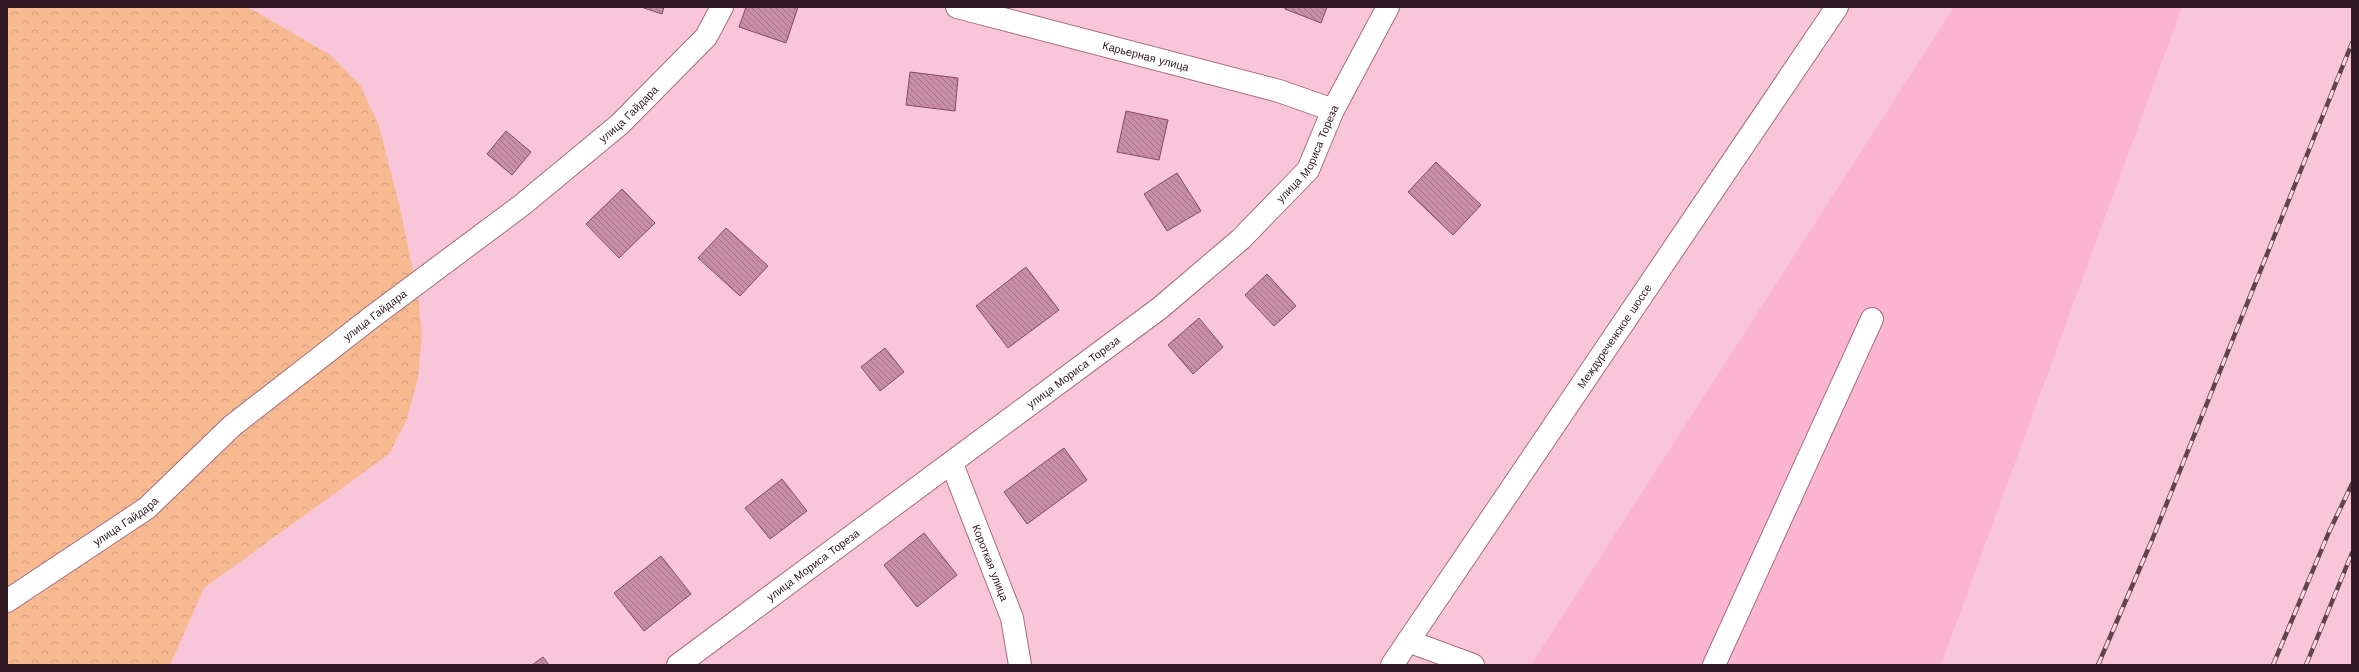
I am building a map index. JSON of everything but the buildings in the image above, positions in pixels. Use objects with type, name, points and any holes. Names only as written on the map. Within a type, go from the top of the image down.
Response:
[{"type":"street","name":"улица Гайдара","points":[[7,601],[147,508],[232,426],[372,317],[522,205],[631,113],[706,37],[722,7]]},
{"type":"street","name":"Карьерная улица","points":[[957,7],[1279,91],[1333,110]]},
{"type":"street","name":"улица Мориса Тореза","points":[[678,665],[952,464],[1160,308],[1241,239],[1308,170],[1333,110],[1388,7]]},
{"type":"street","name":"Междуреченское шоссе","points":[[1392,665],[1837,7]]},
{"type":"street","points":[[1714,665],[1872,319]]},
{"type":"street","name":"Короткая улица","points":[[952,464],[1012,618],[1020,665]]},
{"type":"street","points":[[1408,641],[1473,665]]},
{"type":"shaded area","points":[[1954,7],[2182,7],[1941,665],[1531,665]]},
{"type":"green space","points":[[7,7],[248,7],[330,55],[360,85],[379,126],[400,208],[418,295],[422,336],[418,377],[407,419],[389,454],[204,588],[170,665],[7,665]]},
{"type":"railway","points":[[2098,665],[2152,540],[2352,43]]},
{"type":"railway","points":[[2273,665],[2329,532],[2352,484]]},
{"type":"railway","points":[[2306,665],[2352,553]]}]
